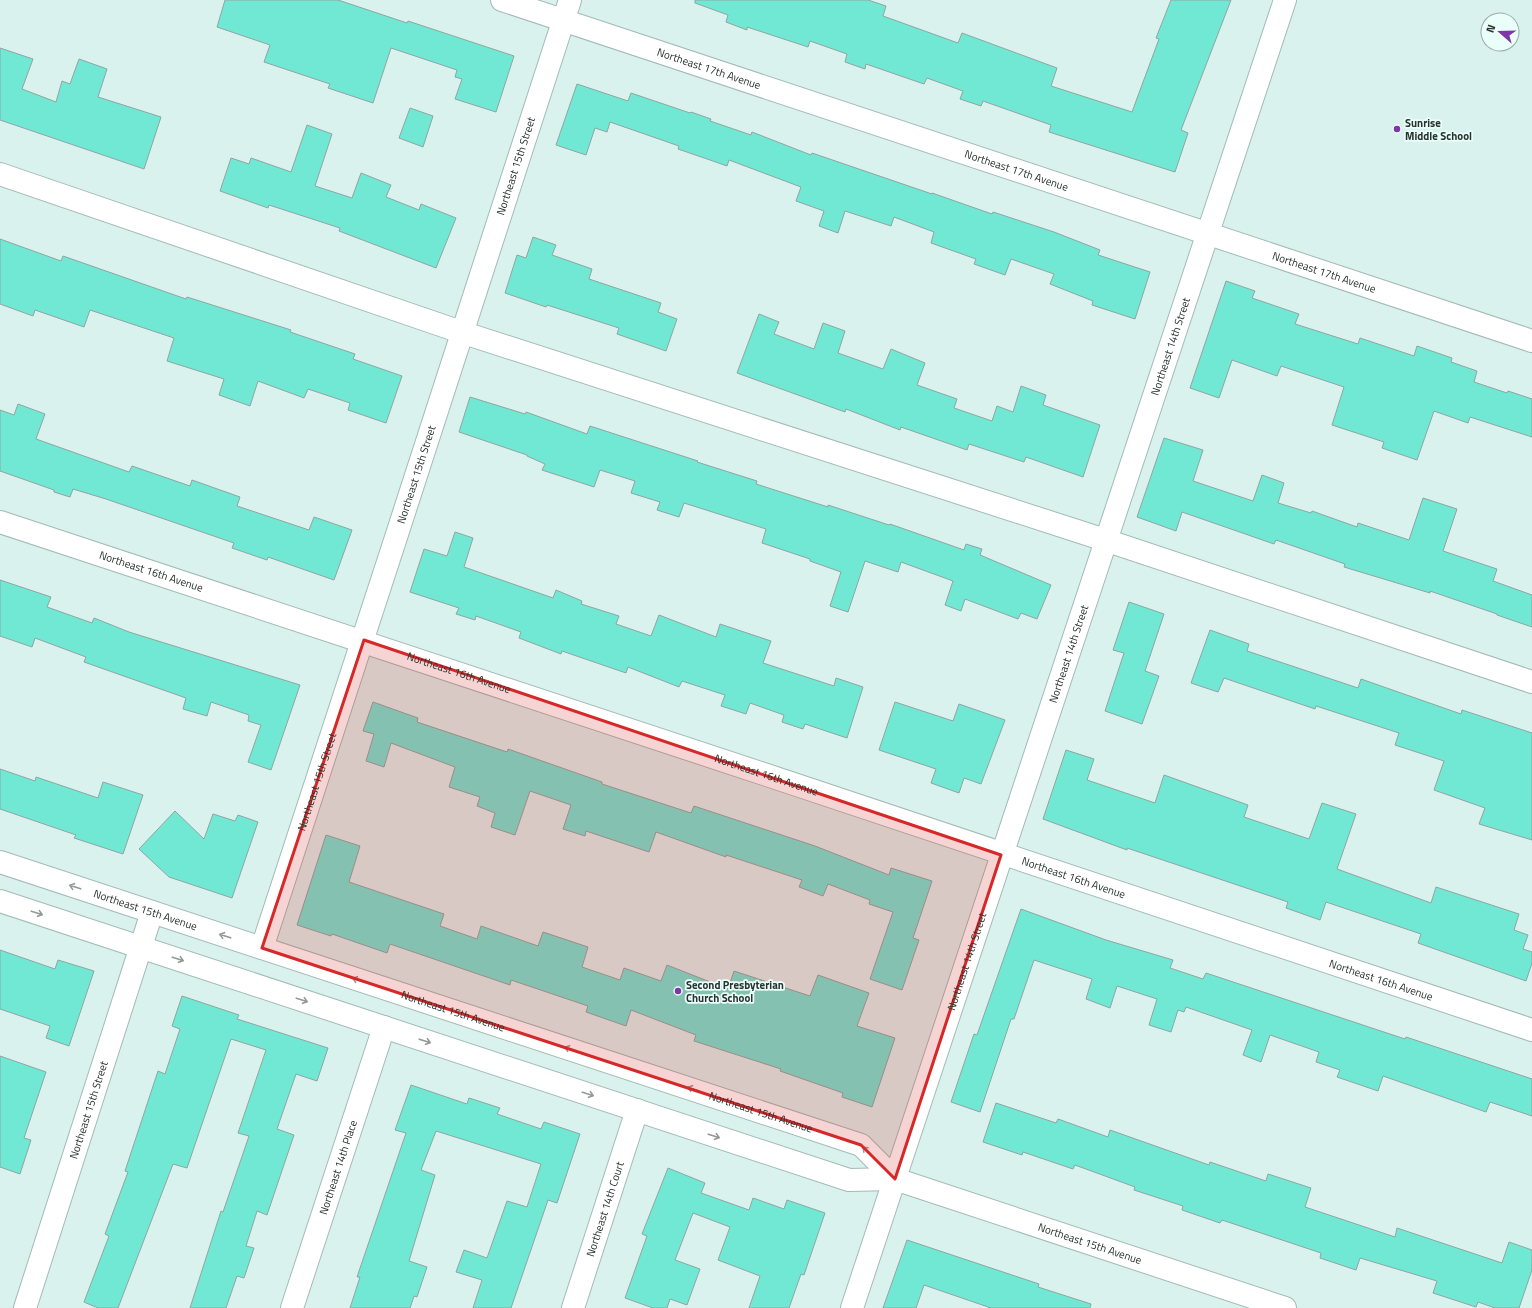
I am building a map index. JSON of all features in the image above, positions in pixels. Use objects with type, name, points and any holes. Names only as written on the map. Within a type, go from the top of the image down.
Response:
[{"type":"street","name":"Northeast 17th Avenue","points":[[502,0],[1532,341]]},
{"type":"street","name":"Northeast 15th Street","points":[[262,948],[364,640],[461,332],[570,0]]},
{"type":"street","name":"Northeast 14th Street","points":[[852,1308],[1001,854],[1285,0]]},
{"type":"street","points":[[0,174],[461,332],[1105,540],[1532,682]]},
{"type":"street","name":"Northeast 16th Avenue","points":[[0,522],[364,640],[1001,854],[1532,1030]]},
{"type":"street","name":"Northeast 15th Avenue","points":[[0,862],[861,1145],[895,1179]]},
{"type":"street","name":"Northeast 15th Avenue","points":[[0,901],[849,1180],[895,1179],[1285,1308]]},
{"type":"street","name":"Northeast 15th Street","points":[[25,1308],[152,912]]},
{"type":"street","name":"Northeast 14th Place","points":[[292,1308],[384,1027]]},
{"type":"street","name":"Northeast 14th Court","points":[[573,1308],[637,1110]]},
{"type":"highlighted area","points":[[364,640],[1001,855],[895,1179],[861,1145],[262,948]]},
{"type":"building","points":[[225,0],[338,0],[407,23],[408,21],[514,56],[496,112],[455,99],[462,79],[455,77],[457,70],[391,48],[373,103],[328,88],[330,84],[264,62],[270,45],[217,27]]},
{"type":"building","points":[[695,0],[868,0],[886,6],[883,16],[958,43],[962,33],[1057,68],[1051,86],[1132,112],[1159,39],[1156,38],[1171,0],[1231,0],[1181,130],[1188,133],[1175,172],[1049,132],[1051,125],[983,101],[981,106],[960,99],[963,91],[927,78],[924,84],[866,64],[865,69],[845,62],[847,54],[810,41],[808,47],[747,27],[747,30],[726,22],[728,15],[695,3]]},
{"type":"building","points":[[0,48],[33,59],[22,89],[56,102],[62,81],[70,84],[79,59],[107,69],[98,97],[161,117],[144,169],[0,120]]},
{"type":"building","points":[[577,84],[628,101],[631,93],[690,113],[691,112],[711,119],[710,121],[751,135],[752,132],[811,155],[812,153],[992,214],[993,212],[1054,232],[1100,250],[1098,255],[1150,272],[1135,319],[1092,305],[1093,301],[1050,284],[1054,274],[1011,259],[1005,275],[974,264],[976,259],[931,243],[934,232],[894,217],[891,226],[845,211],[838,233],[819,226],[824,211],[796,201],[801,187],[729,160],[727,166],[678,149],[679,146],[610,122],[607,132],[595,128],[586,155],[556,145]]},
{"type":"building","points":[[410,108],[433,116],[423,147],[399,138]]},
{"type":"building","points":[[307,125],[332,134],[315,186],[352,198],[361,173],[391,185],[386,197],[419,210],[421,204],[456,218],[436,268],[339,231],[340,228],[269,205],[268,208],[220,191],[231,158],[249,164],[251,158],[291,172]]},
{"type":"building","points":[[533,237],[556,245],[552,255],[592,269],[589,279],[661,303],[658,312],[677,319],[666,351],[617,334],[619,328],[547,305],[546,307],[505,293],[517,255],[526,258]]},
{"type":"building","points":[[0,239],[61,261],[63,256],[186,299],[187,297],[291,330],[290,332],[355,354],[353,359],[402,376],[386,423],[348,410],[350,403],[308,389],[304,398],[258,381],[250,406],[219,395],[224,379],[167,361],[174,338],[90,310],[84,327],[35,310],[33,316],[0,304]]},
{"type":"building","points":[[1226,281],[1255,291],[1252,298],[1299,314],[1295,324],[1358,344],[1360,338],[1414,356],[1417,346],[1452,358],[1451,362],[1477,371],[1474,382],[1507,393],[1508,391],[1532,399],[1532,437],[1470,417],[1468,423],[1434,411],[1417,460],[1382,448],[1384,442],[1332,425],[1344,387],[1281,366],[1277,376],[1232,360],[1219,398],[1190,388]]},
{"type":"building","points":[[759,314],[779,322],[774,334],[814,349],[823,323],[845,331],[838,353],[883,369],[891,349],[925,363],[917,385],[957,399],[954,408],[992,421],[997,406],[1013,412],[1021,386],[1046,395],[1043,405],[1100,425],[1083,477],[1026,457],[1024,462],[969,444],[967,450],[901,427],[900,430],[846,409],[845,412],[737,373]]},
{"type":"building","points":[[470,397],[525,414],[526,412],[587,434],[590,426],[757,481],[756,484],[828,507],[828,505],[889,525],[890,524],[964,550],[966,544],[982,549],[980,555],[1051,585],[1037,619],[1021,613],[1018,619],[965,599],[961,611],[945,605],[953,581],[901,562],[898,572],[865,561],[848,612],[830,606],[841,572],[810,561],[810,559],[762,543],[766,529],[684,503],[679,517],[657,510],[660,502],[631,493],[635,481],[600,470],[594,487],[542,470],[545,464],[527,455],[459,432]]},
{"type":"building","points":[[18,404],[45,414],[36,439],[129,472],[132,466],[190,486],[192,480],[240,497],[237,506],[309,530],[314,517],[352,530],[334,580],[268,557],[267,560],[232,548],[234,543],[106,499],[73,489],[70,497],[0,471],[0,410],[14,415]]},
{"type":"building","points":[[1164,438],[1203,450],[1193,481],[1253,501],[1262,475],[1284,483],[1278,503],[1311,513],[1312,511],[1357,527],[1358,523],[1409,540],[1423,498],[1457,509],[1443,551],[1497,569],[1493,581],[1532,595],[1532,627],[1430,591],[1430,593],[1344,567],[1345,564],[1276,540],[1274,544],[1182,512],[1176,531],[1137,517]]},
{"type":"building","points":[[455,532],[473,538],[464,567],[553,598],[556,590],[582,601],[581,604],[619,616],[616,624],[651,636],[659,615],[716,637],[720,624],[771,641],[763,663],[834,686],[836,678],[863,687],[847,738],[805,724],[803,729],[782,722],[784,715],[750,703],[746,714],[721,706],[725,695],[682,681],[679,687],[628,667],[626,673],[562,651],[561,654],[519,638],[521,632],[476,616],[475,620],[456,614],[459,608],[410,592],[424,549],[447,556]]},
{"type":"building","points":[[0,580],[51,597],[47,607],[92,623],[94,618],[129,632],[300,685],[271,770],[248,762],[261,725],[248,721],[249,715],[211,702],[207,716],[183,709],[186,698],[84,662],[86,657],[35,638],[32,647],[0,636]]},
{"type":"building","points":[[1129,602],[1164,614],[1145,671],[1159,676],[1142,724],[1105,711],[1124,653],[1113,650]]},
{"type":"building","points":[[1210,630],[1249,644],[1247,651],[1358,688],[1361,679],[1461,714],[1462,710],[1532,733],[1532,840],[1479,824],[1485,808],[1434,790],[1444,761],[1395,745],[1399,733],[1316,706],[1315,709],[1224,678],[1218,692],[1191,683]]},
{"type":"building","points":[[373,702],[418,718],[417,722],[507,752],[508,749],[602,782],[602,784],[691,813],[694,806],[815,846],[889,875],[891,868],[932,881],[913,938],[919,940],[902,990],[870,979],[893,912],[869,904],[870,900],[828,884],[823,896],[799,887],[802,880],[726,855],[726,857],[656,832],[649,852],[586,831],[585,836],[563,829],[571,805],[530,791],[515,835],[491,827],[495,813],[477,806],[480,797],[449,787],[455,767],[391,743],[384,767],[366,761],[374,734],[363,731]]},
{"type":"building","points":[[895,702],[953,721],[959,704],[1005,720],[981,784],[964,778],[959,793],[931,783],[936,769],[879,750]]},
{"type":"building","points":[[1066,750],[1094,759],[1087,780],[1155,803],[1164,775],[1248,805],[1244,817],[1309,839],[1322,803],[1356,814],[1337,869],[1431,903],[1436,887],[1519,914],[1514,930],[1528,935],[1523,949],[1532,952],[1532,963],[1526,981],[1418,943],[1421,934],[1326,902],[1320,920],[1286,908],[1288,902],[1127,848],[1127,850],[1043,819]]},
{"type":"building","points":[[0,769],[35,781],[36,777],[98,798],[103,782],[143,795],[123,854],[74,838],[76,835],[0,809]]},
{"type":"building","points":[[175,811],[204,839],[213,814],[235,821],[238,815],[258,822],[232,898],[169,877],[139,849]]},
{"type":"building","points":[[326,835],[360,846],[349,882],[444,914],[440,926],[477,939],[481,926],[538,946],[543,932],[588,947],[582,967],[620,980],[624,968],[661,981],[667,965],[728,989],[734,971],[810,996],[818,975],[869,993],[857,1026],[895,1038],[872,1107],[842,1097],[843,1093],[780,1071],[781,1069],[694,1041],[696,1035],[631,1010],[626,1026],[586,1012],[588,1006],[511,980],[510,985],[390,944],[387,953],[332,934],[331,936],[297,925]]},
{"type":"building","points":[[1021,909],[1106,940],[1173,960],[1170,968],[1203,979],[1206,973],[1405,1039],[1406,1037],[1532,1079],[1532,1116],[1490,1102],[1486,1112],[1383,1076],[1378,1091],[1337,1077],[1340,1070],[1316,1062],[1319,1052],[1270,1035],[1261,1062],[1243,1055],[1252,1030],[1186,1007],[1184,1012],[1178,1010],[1171,1032],[1149,1025],[1157,999],[1117,986],[1110,1008],[1086,999],[1092,979],[1034,960],[1014,1019],[1011,1019],[980,1112],[951,1102],[974,1034],[977,1035]]},
{"type":"building","points":[[0,950],[55,969],[58,960],[94,971],[69,1046],[46,1038],[50,1026],[0,1009]]},
{"type":"building","points":[[182,996],[239,1015],[237,1019],[328,1048],[317,1081],[296,1074],[277,1129],[294,1135],[267,1215],[257,1211],[246,1246],[254,1248],[244,1278],[237,1276],[226,1308],[190,1308],[221,1211],[223,1212],[249,1136],[238,1133],[266,1050],[231,1039],[187,1168],[173,1164],[118,1308],[98,1308],[84,1302],[109,1236],[105,1234],[128,1172],[125,1171],[158,1071],[165,1074],[180,1029],[172,1026]]},
{"type":"building","points":[[0,1056],[46,1072],[24,1138],[31,1140],[20,1174],[0,1167]]},
{"type":"building","points":[[411,1085],[467,1104],[469,1098],[500,1108],[497,1114],[541,1129],[544,1122],[580,1134],[557,1203],[548,1200],[511,1308],[473,1308],[482,1280],[456,1272],[464,1250],[487,1258],[507,1201],[527,1207],[541,1164],[436,1131],[421,1170],[435,1175],[409,1261],[427,1267],[417,1297],[414,1296],[410,1308],[350,1308],[360,1277],[357,1277],[406,1133],[395,1130]]},
{"type":"building","points":[[996,1103],[1056,1123],[1058,1119],[1108,1137],[1110,1130],[1209,1165],[1210,1162],[1266,1181],[1268,1174],[1311,1188],[1305,1207],[1395,1237],[1397,1228],[1502,1263],[1509,1242],[1532,1250],[1532,1270],[1519,1308],[1495,1308],[1478,1302],[1476,1307],[1433,1293],[1437,1281],[1360,1258],[1356,1270],[1320,1258],[1321,1253],[1222,1220],[1220,1223],[1182,1210],[1183,1206],[1134,1190],[1135,1187],[1075,1165],[1073,1169],[1023,1152],[1022,1155],[983,1142]]},
{"type":"building","points":[[668,1168],[705,1183],[701,1193],[749,1210],[753,1198],[784,1209],[787,1200],[825,1213],[804,1275],[801,1274],[789,1308],[749,1308],[760,1276],[718,1260],[730,1227],[693,1213],[675,1260],[700,1269],[687,1305],[670,1299],[667,1308],[653,1308],[625,1298],[647,1236],[642,1234]]},
{"type":"building","points":[[907,1240],[1039,1284],[1038,1287],[1091,1304],[1090,1308],[991,1308],[924,1285],[916,1308],[883,1308]]},
{"type":"place","name":"Sunrise Middle School","points":[[1397,129]]},
{"type":"place","name":"Second Presbyterian Church School","points":[[678,991]]}]
